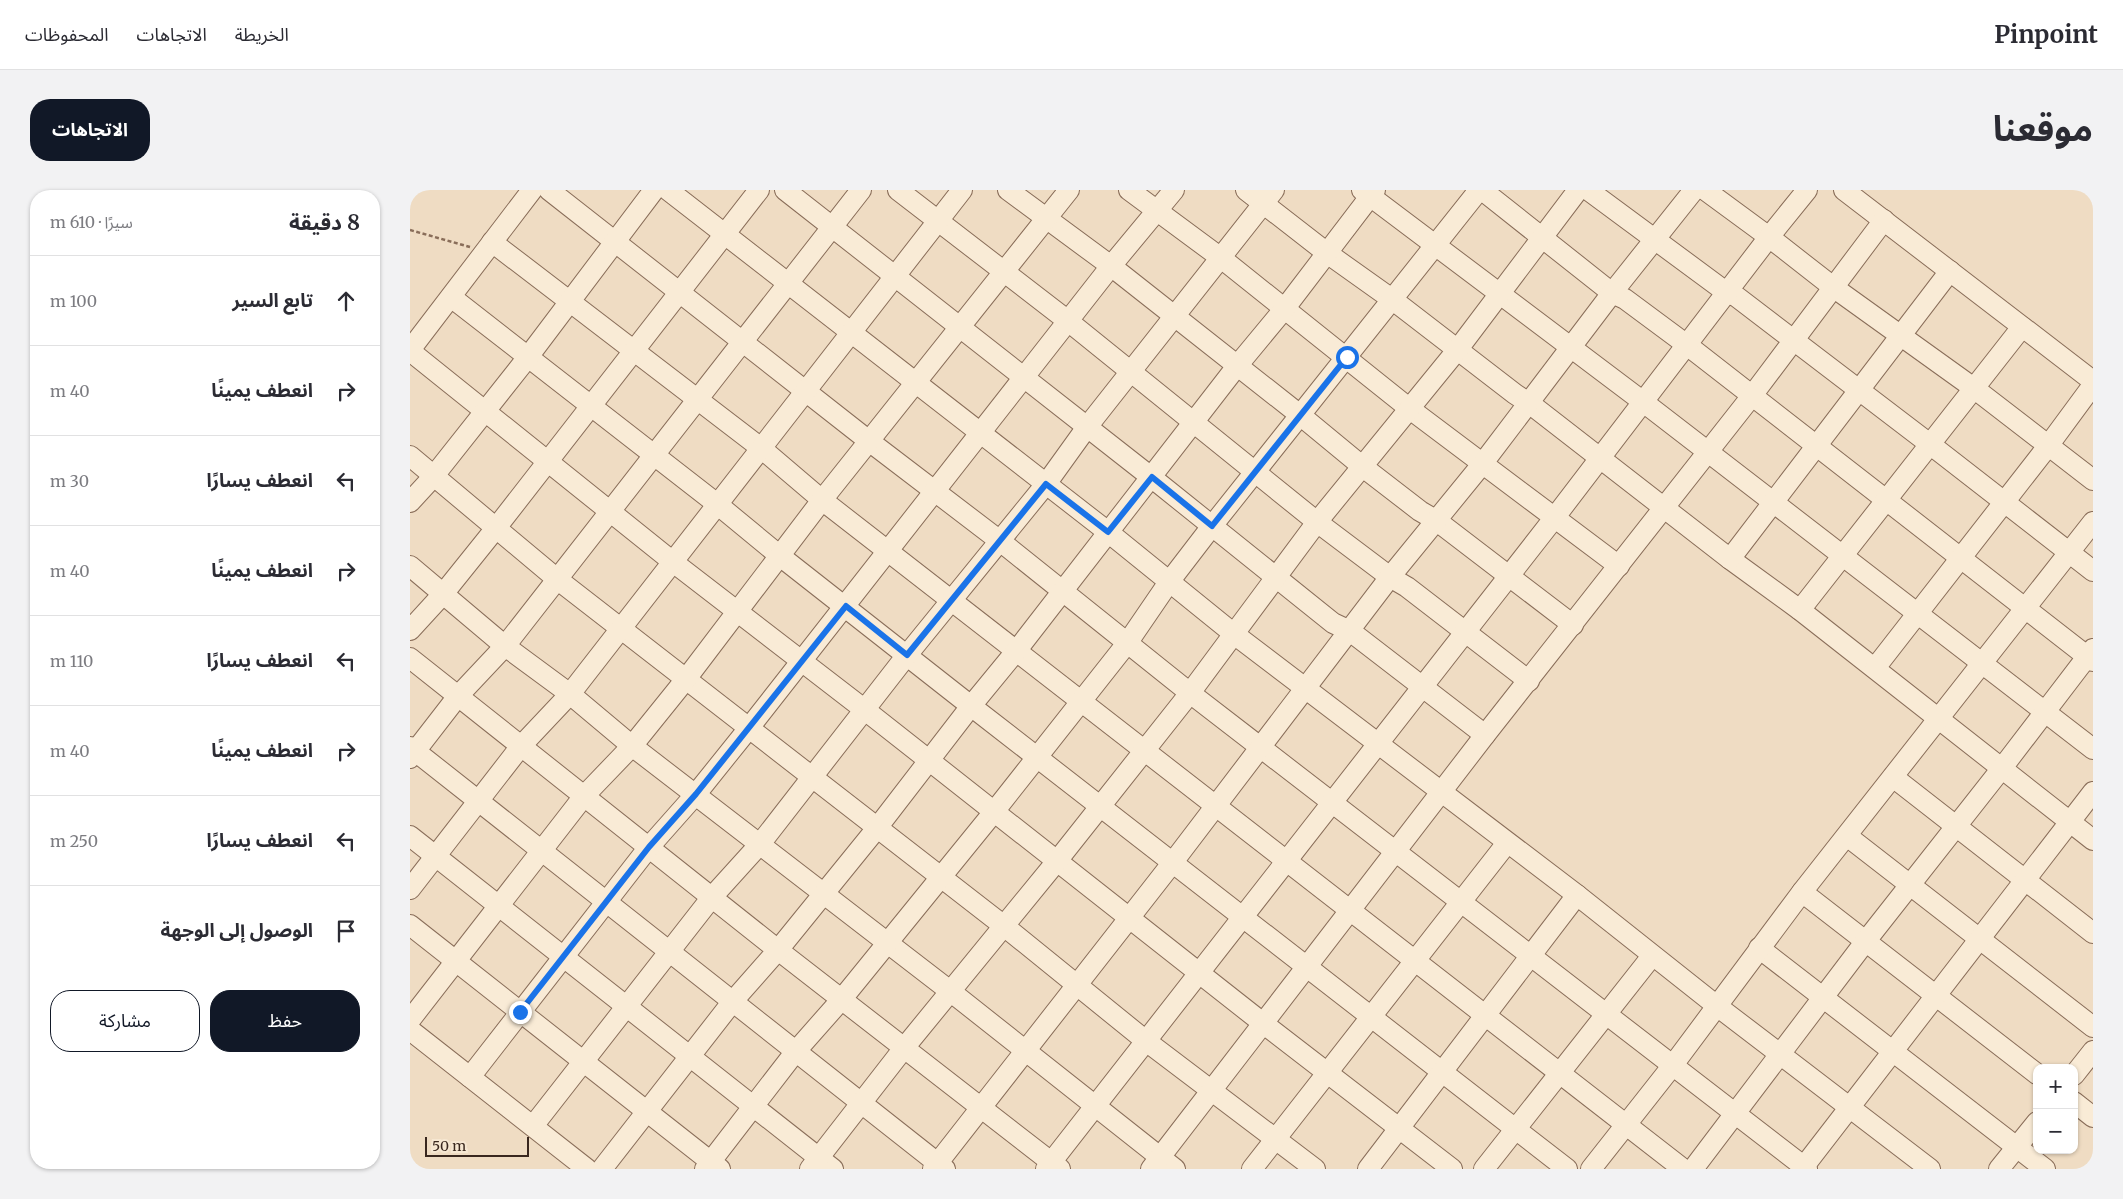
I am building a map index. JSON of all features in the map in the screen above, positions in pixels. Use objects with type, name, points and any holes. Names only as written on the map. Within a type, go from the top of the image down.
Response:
[{"type":"street","points":[[532,190],[410,350],[673,562],[1452,1169]]},
{"type":"street","points":[[549,190],[869,441],[1000,541],[1190,693],[1261,746],[1804,1168],[1892,1051],[2093,792]]},
{"type":"street","points":[[410,502],[433,477],[484,410],[528,357],[654,190]]},
{"type":"street","points":[[668,190],[726,233],[915,384],[982,433],[1234,634],[1577,895],[1652,956],[1930,1169]]},
{"type":"street","points":[[410,630],[443,594],[496,528],[759,190]]},
{"type":"street","points":[[785,190],[959,328],[1152,477],[1276,578],[1334,623],[1350,631],[1485,735]]},
{"type":"street","points":[[861,190],[505,646],[458,696],[412,752],[478,801],[733,1001],[862,1103],[938,1167],[1025,1050],[1217,805],[1390,577],[1483,463],[1612,293],[1694,190]]},
{"type":"street","points":[[898,190],[1068,321],[1317,522],[1390,577],[1407,587],[1529,681]]},
{"type":"street","points":[[410,889],[521,746],[570,694],[962,190]]},
{"type":"street","points":[[1008,190],[1111,266],[1300,415],[1362,467],[1420,511],[1437,521],[1573,625]]},
{"type":"street","points":[[410,1020],[584,796],[632,746],[686,679],[822,500],[1069,190]]},
{"type":"street","points":[[1129,190],[1221,258],[1410,409],[1619,566]]},
{"type":"street","points":[[470,1077],[649,847],[696,794],[749,728],[1111,266],[1174,190]]},
{"type":"street","points":[[1246,190],[1268,197],[1327,253],[1393,300],[1515,394],[1530,403],[1730,559],[1875,668],[2093,840]]},
{"type":"street","points":[[410,925],[647,1111],[712,1166],[753,1106],[796,1051],[842,1000],[942,878],[1128,642],[1168,582],[1480,190],[1612,293],[1625,299],[1687,345],[1751,397],[2025,608],[2091,655],[1865,942],[1693,1169]]},
{"type":"street","points":[[410,836],[753,1106],[821,1165],[862,1103],[904,1048],[1057,861],[1190,693],[1317,522],[1458,349],[1578,190]]},
{"type":"street","points":[[1588,190],[1726,292],[1737,297],[1932,444],[2004,503],[2093,571]]},
{"type":"street","points":[[1705,190],[1769,236],[1833,287],[1974,388],[2093,480]]},
{"type":"street","points":[[410,658],[778,950],[981,1108],[1052,1167],[1146,1041],[1600,458],[1769,236],[1808,190]]},
{"type":"street","points":[[1844,190],[2093,383],[2048,446],[1875,668]]},
{"type":"street","points":[[602,1169],[733,1001],[778,950],[877,828],[971,706],[1017,650],[1237,366],[1285,308],[1327,253],[1369,192],[2093,749]]},
{"type":"street","points":[[533,1126],[712,896],[760,844],[907,655],[1046,484],[1087,427],[1268,197]]},
{"type":"street","points":[[410,566],[505,646],[570,694],[632,746],[1025,1050],[1096,1107],[1162,1165],[1211,1091],[1264,1024],[1349,910],[1751,397],[1884,220]]},
{"type":"street","points":[[489,246],[570,302],[762,448],[822,500],[1143,750],[1288,860],[1349,910],[1683,1169]]},
{"type":"street","points":[[1730,559],[1950,271]]},
{"type":"street","points":[[451,297],[718,504],[780,556],[1306,968],[1567,1169]]},
{"type":"street","points":[[1800,610],[2022,327]]},
{"type":"street","points":[[410,456],[557,579],[622,628],[812,779],[1004,926],[1146,1041],[1314,1169]]},
{"type":"street","points":[[1591,1169],[1673,1065],[1802,892],[1940,719],[2093,522]]},
{"type":"street","points":[[1893,778],[2093,933]]},
{"type":"street","points":[[1847,836],[2093,1027]]},
{"type":"street","points":[[1252,1169],[1507,843]]},
{"type":"street","points":[[1802,892],[2033,1071]]},
{"type":"street","points":[[1368,1169],[1577,895]]},
{"type":"street","points":[[1759,948],[2045,1169]]},
{"type":"street","points":[[1484,1169],[1652,956]]},
{"type":"street","points":[[410,1030],[587,1169]]},
{"type":"street","points":[[2078,1070],[2093,1051]]},
{"type":"street","points":[[2078,1105],[2093,1117]]},
{"type":"street","points":[[1999,1169],[2033,1127]]},
{"type":"path","points":[[410,230],[489,246]]},
{"type":"route","points":[[520,1012],[649,847],[696,794],[846,606],[907,655],[1046,484],[1108,532],[1152,477],[1212,526],[1347,357]]}]
